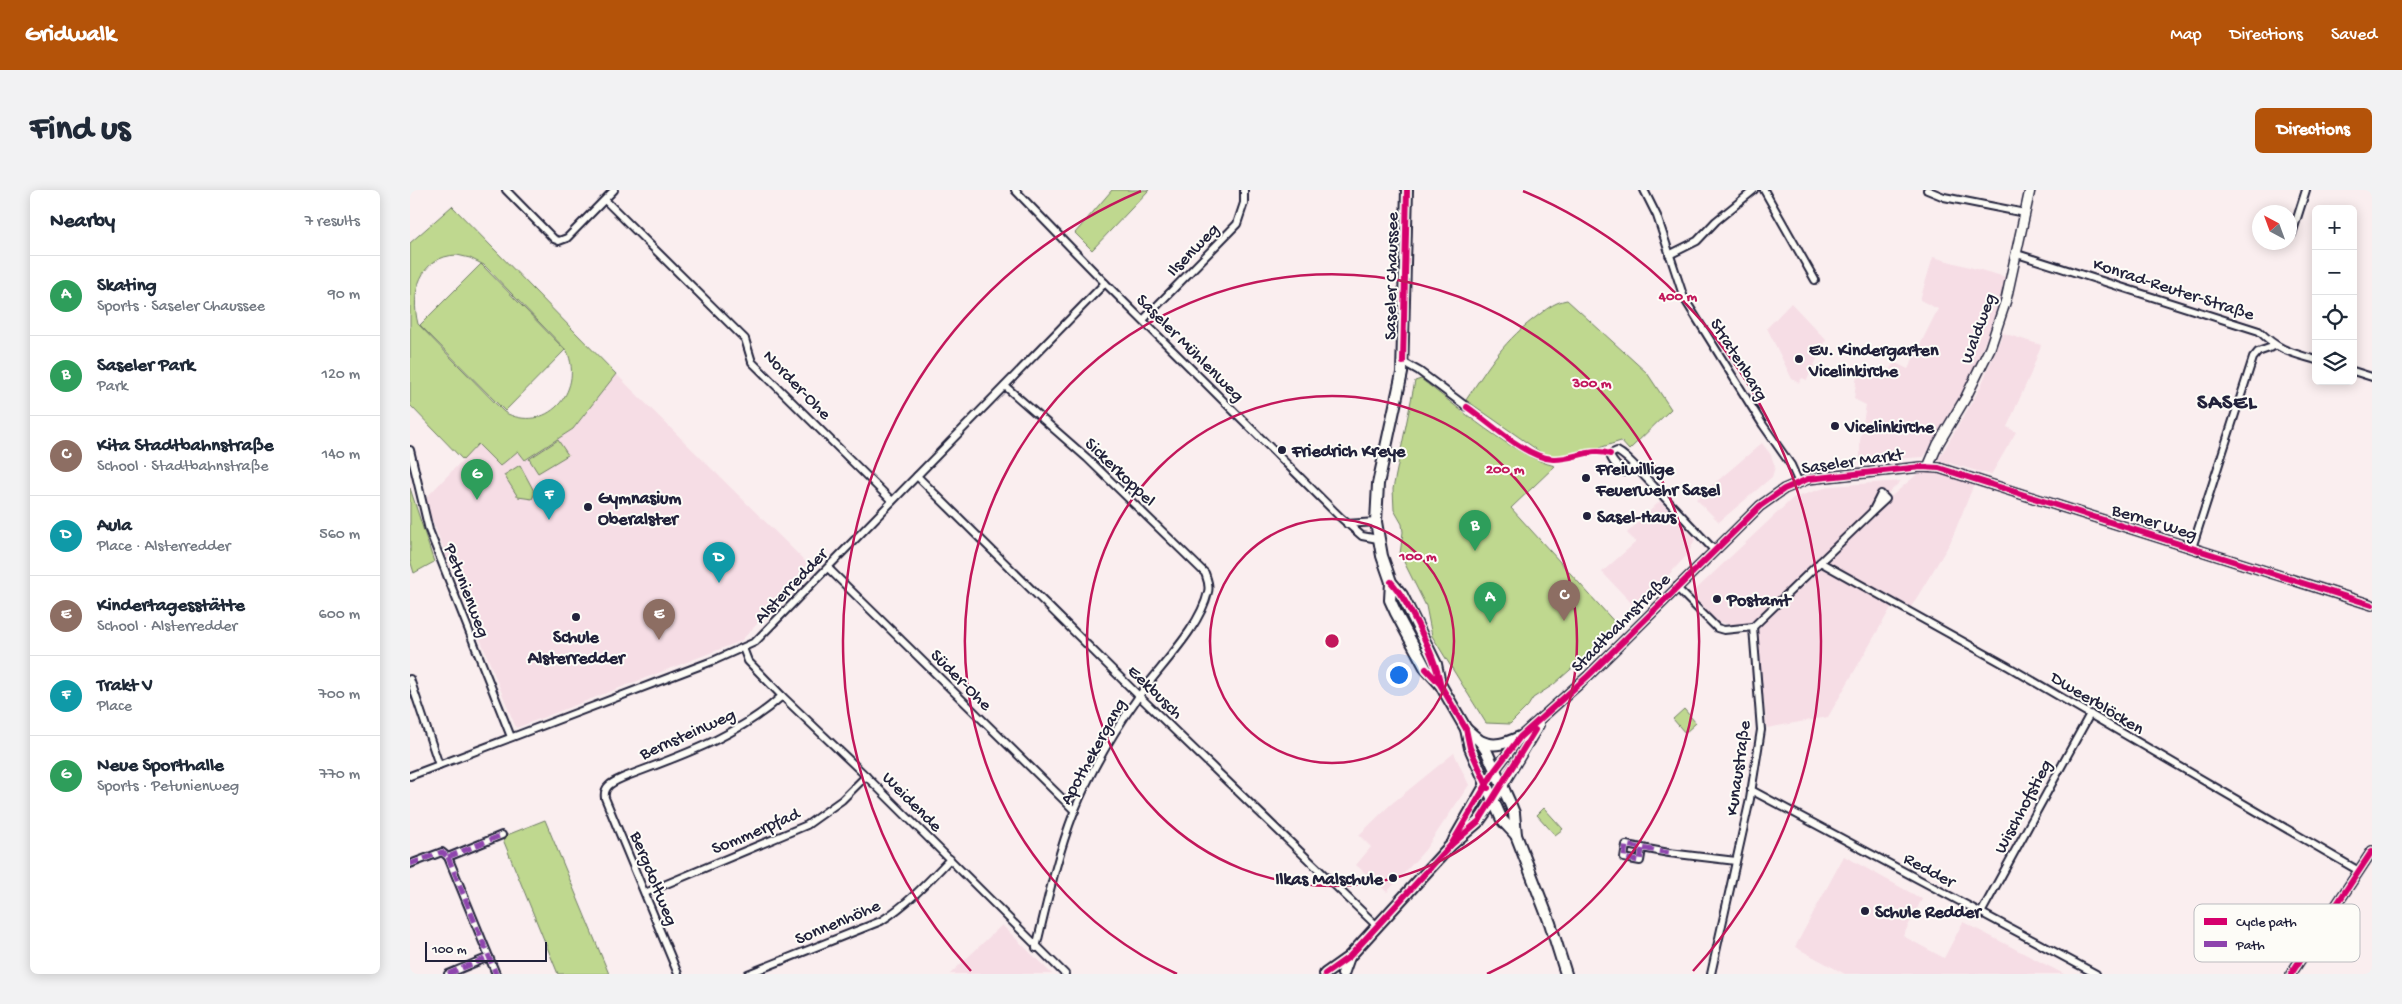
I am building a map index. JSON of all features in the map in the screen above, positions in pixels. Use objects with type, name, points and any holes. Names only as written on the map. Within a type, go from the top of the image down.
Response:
[{"type":"main road","name":"Saseler Chaussee","points":[[1407,190],[1403,362],[1398,398],[1378,484],[1376,522],[1378,538],[1391,582],[1402,595],[1436,664],[1440,684],[1466,729],[1470,748],[1502,820],[1516,835]]},
{"type":"main road","name":"Waldweg","points":[[1928,467],[1938,444],[1966,398],[1990,348],[2002,316],[2030,190]]},
{"type":"main road","name":"Saseler Markt","points":[[1714,550],[1760,506],[1784,489],[1799,482],[1823,477],[1928,467]]},
{"type":"main road","name":"Berner Weg","points":[[1928,467],[1939,468],[2372,605]]},
{"type":"main road","name":"Stadtbahnstraße","points":[[1451,844],[1486,783],[1520,737],[1588,676],[1714,550]]},
{"type":"main road","name":"Stadtbahnstraße","points":[[1325,974],[1350,957],[1451,844],[1479,821],[1494,800],[1528,740],[1546,715]]},
{"type":"main road","name":"Saseler Chaussee","points":[[1466,729],[1480,741],[1514,813],[1516,835],[1550,923],[1566,974]]},
{"type":"main road","points":[[1480,741],[1494,745],[1520,737]]},
{"type":"main road","points":[[2338,904],[2372,852]]},
{"type":"main road","name":"Stadtbahnstraße","points":[[1343,974],[1350,957]]},
{"type":"main road","points":[[2292,974],[2300,962]]},
{"type":"street","points":[[506,190],[554,239],[559,241],[567,238],[614,190]]},
{"type":"street","name":"Saseler Mühlenweg","points":[[1015,190],[1105,283],[1347,524],[1365,538],[1378,538]]},
{"type":"street","name":"Ilsenweg","points":[[1143,320],[1237,224],[1244,203],[1244,190]]},
{"type":"street","name":"Stratenbarg","points":[[1644,190],[1657,216],[1684,298],[1763,426],[1792,465],[1799,482]]},
{"type":"street","points":[[1669,255],[1697,242],[1716,221],[1754,190]]},
{"type":"street","points":[[1764,190],[1815,280]]},
{"type":"street","points":[[1927,190],[1951,198],[2025,213]]},
{"type":"street","points":[[2297,218],[2306,190]]},
{"type":"street","name":"Norder-Ohe","points":[[605,200],[745,339],[752,362],[892,501]]},
{"type":"street","name":"Konrad-Reuter-Straße","points":[[2017,254],[2259,331],[2275,346],[2312,359]]},
{"type":"street","name":"Alsterredder","points":[[410,776],[743,648],[761,637],[1105,283]]},
{"type":"street","points":[[2192,548],[2253,358],[2258,352],[2275,346]]},
{"type":"street","points":[[1403,362],[1419,371],[1467,407]]},
{"type":"street","points":[[2357,372],[2372,377]]},
{"type":"street","name":"Sickerkoppel","points":[[1005,386],[1111,481],[1205,573],[1209,584]]},
{"type":"street","name":"Petunienweg","points":[[410,450],[429,530],[511,737]]},
{"type":"street","points":[[1634,466],[1714,550]]},
{"type":"street","name":"Eekbusch","points":[[917,476],[1139,696],[1377,926]]},
{"type":"street","points":[[1676,587],[1717,628],[1724,630],[1753,627],[1872,512]]},
{"type":"street","points":[[1347,524],[1376,522]]},
{"type":"street","name":"Dweerblöcken","points":[[1820,562],[2090,714],[2359,871]]},
{"type":"street","name":"Süder-Ohe","points":[[828,568],[1075,811]]},
{"type":"street","name":"Apothekergang","points":[[1036,948],[1060,853],[1075,811],[1104,751],[1139,696],[1182,641],[1202,607],[1209,584]]},
{"type":"street","name":"Kunaustraße","points":[[1711,974],[1751,790],[1761,730],[1753,627]]},
{"type":"street","name":"Weidende","points":[[743,648],[748,662],[866,776],[1064,974]]},
{"type":"street","points":[[410,679],[439,765]]},
{"type":"street","name":"Bernsteinweg","points":[[605,794],[608,786],[614,782],[700,748],[735,731],[758,716],[782,696]]},
{"type":"street","name":"Wischhofstieg","points":[[1981,914],[2090,714]]},
{"type":"street","name":"Sommerpfad","points":[[645,893],[807,825],[842,800],[866,776]]},
{"type":"street","name":"Redder","points":[[1751,790],[2096,974]]},
{"type":"street","name":"Bergdoltweg","points":[[605,794],[678,974]]},
{"type":"street","points":[[448,856],[502,836]]},
{"type":"street","points":[[1642,849],[1736,861]]},
{"type":"street","points":[[410,864],[442,852],[448,856],[496,974]]},
{"type":"street","name":"Sonnenhöhe","points":[[748,974],[881,921],[899,910],[950,859]]},
{"type":"street","points":[[448,974],[489,957]]},
{"type":"shaded area","points":[[1933,257],[2006,277],[1992,325],[1969,380],[1924,457],[1860,461],[1860,441],[1866,405],[1854,399],[1858,366],[1884,380],[1894,362],[1908,369],[1938,309],[1920,300]]},
{"type":"shaded area","name":"Ev. Kindergarten Vicelinkirche","points":[[1791,303],[1826,340],[1807,380],[1802,378],[1799,383],[1792,379],[1767,328]]},
{"type":"shaded area","points":[[2003,333],[2041,345],[2007,427],[2016,432],[1991,475],[1938,460],[1980,388]]},
{"type":"shaded area","name":"Gymnasium Oberalster","points":[[616,374],[811,567],[741,641],[516,728],[424,500],[478,444],[518,451],[525,460],[573,429]]},
{"type":"shaded area","points":[[1762,443],[1771,455],[1775,467],[1772,477],[1719,522],[1696,499]]},
{"type":"shaded area","points":[[1923,469],[1931,469],[1975,482],[1950,543],[1911,607],[1823,562],[1886,501]]},
{"type":"shaded area","points":[[1901,481],[1753,624],[1733,626],[1716,621],[1690,595],[1793,498],[1831,486]]},
{"type":"shaded area","points":[[1660,501],[1695,539],[1688,554],[1637,609],[1602,572],[1636,542],[1627,533]]},
{"type":"shaded area","points":[[1820,565],[1892,606],[1828,717],[1767,728],[1756,627]]},
{"type":"shaded area","points":[[1454,753],[1469,785],[1425,850],[1387,892],[1356,865],[1371,847],[1359,835],[1390,805]]},
{"type":"shaded area","name":"Schule Redder","points":[[1844,856],[1922,899],[1903,936],[1944,958],[1963,922],[2064,974],[1845,974],[1795,947]]},
{"type":"shaded area","points":[[1002,925],[1052,974],[950,974]]},
{"type":"green space","points":[[1112,190],[1149,190],[1092,250],[1075,233]]},
{"type":"green space","points":[[452,206],[616,374],[573,429],[525,460],[518,451],[500,466],[478,444],[463,460],[410,405],[410,243]],"holes":[[[457,255],[470,258],[484,265],[567,351],[571,366],[571,381],[566,394],[558,405],[547,414],[534,418],[519,418],[504,412],[418,324],[416,312],[417,289],[426,269],[444,257]]]},
{"type":"green space","points":[[481,264],[565,350],[505,411],[420,325]]},
{"type":"green space","points":[[1567,300],[1647,373],[1671,409],[1629,450],[1621,441],[1575,454],[1546,456],[1466,400],[1498,353],[1516,334],[1550,307]]},
{"type":"green space","points":[[1421,379],[1468,416],[1504,441],[1539,461],[1555,466],[1511,508],[1619,627],[1553,685],[1533,698],[1528,706],[1510,724],[1486,723],[1432,636],[1426,606],[1400,554],[1403,532],[1402,524],[1394,510],[1393,489],[1415,381]]},
{"type":"green space","points":[[558,440],[568,455],[538,473],[529,459]]},
{"type":"green space","points":[[520,465],[535,493],[532,499],[518,497],[504,475]]},
{"type":"green space","points":[[410,488],[434,562],[414,573],[410,560]]},
{"type":"green space","points":[[1684,709],[1696,723],[1685,733],[1673,719]]},
{"type":"green space","points":[[1544,808],[1563,829],[1555,835],[1537,815]]},
{"type":"green space","points":[[545,820],[609,974],[558,974],[502,837]]},
{"type":"marked path","points":[[448,857],[502,835]]},
{"type":"marked path","points":[[1642,849],[1640,861],[1624,858],[1626,845],[1669,853]]},
{"type":"marked path","points":[[410,864],[442,852],[448,857]]},
{"type":"marked path","points":[[448,857],[496,974]]},
{"type":"marked path","points":[[448,974],[489,957]]},
{"type":"cycle path","points":[[1403,362],[1407,190]]},
{"type":"cycle path","points":[[1467,407],[1508,438],[1531,453],[1542,457],[1560,459],[1596,452],[1610,454]]},
{"type":"cycle path","points":[[1451,845],[1495,770],[1520,737],[1588,676],[1760,506],[1784,489],[1808,479],[1921,467],[1939,468],[2372,605]]},
{"type":"cycle path","points":[[1391,582],[1420,629],[1440,682]]},
{"type":"cycle path","points":[[1426,669],[1440,684],[1466,729],[1470,748],[1488,788]]},
{"type":"cycle path","points":[[1325,974],[1349,957],[1451,845],[1479,821],[1535,730]]},
{"type":"cycle path","points":[[2337,904],[2372,851]]},
{"type":"cycle path","points":[[2291,974],[2299,962]]},
{"type":"place","name":"Ev. Kindergarten Vicelinkirche","points":[[1799,359]]},
{"type":"place","name":"Vicelinkirche","points":[[1835,426]]},
{"type":"place","name":"Friedrich Kreye","points":[[1282,450]]},
{"type":"place","name":"Freiwillige Feuerwehr Sasel","points":[[1586,478]]},
{"type":"place","name":"Neue Sporthalle","points":[[477,500]]},
{"type":"place","name":"Gymnasium Oberalster","points":[[588,507]]},
{"type":"place","name":"Sasel-Haus","points":[[1587,516]]},
{"type":"place","name":"Trakt V","points":[[549,520]]},
{"type":"place","name":"Saseler Park","points":[[1475,551]]},
{"type":"place","name":"Aula","points":[[719,583]]},
{"type":"place","name":"Postamt","points":[[1717,599]]},
{"type":"place","name":"Schule Alsterredder","points":[[576,617]]},
{"type":"place","name":"Kita Stadtbahnstraße","points":[[1564,621]]},
{"type":"place","name":"Skating","points":[[1490,623]]},
{"type":"place","name":"Kindertagesstätte","points":[[659,640]]},
{"type":"place","name":"Ilkas Malschule","points":[[1393,878]]},
{"type":"place","name":"Schule Redder","points":[[1865,911]]},
{"type":"district","name":"SASEL","points":[[2227,400]]}]
